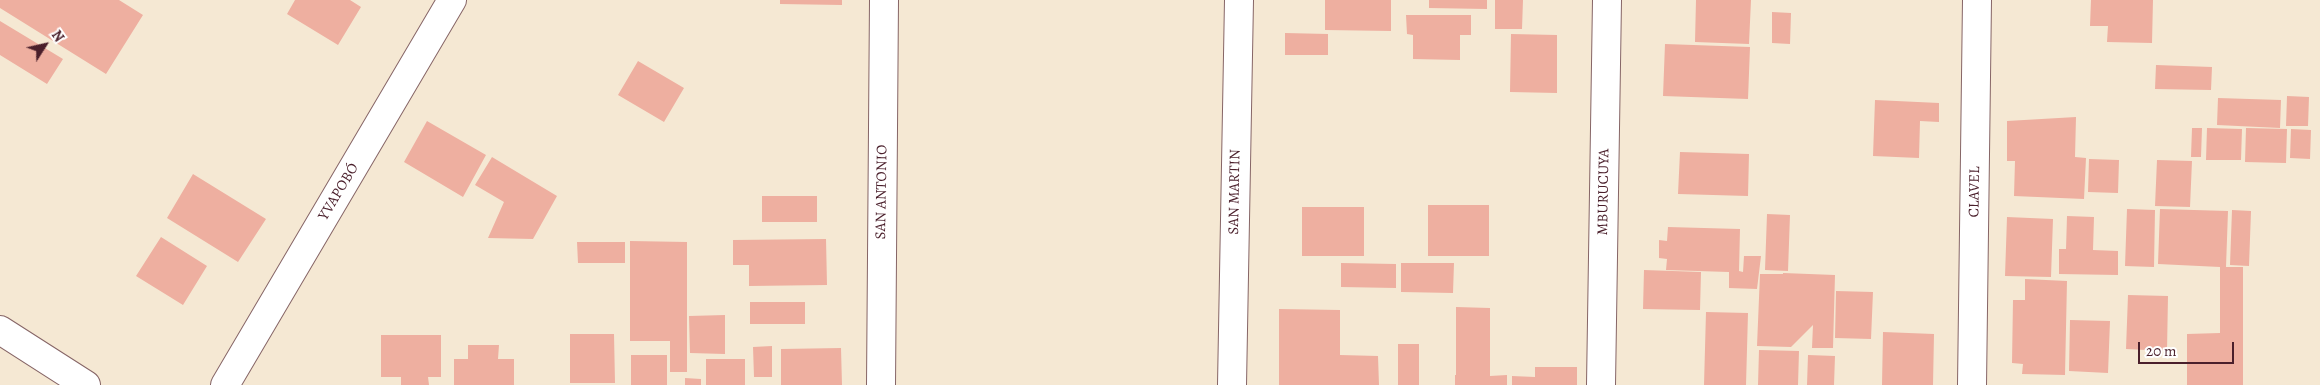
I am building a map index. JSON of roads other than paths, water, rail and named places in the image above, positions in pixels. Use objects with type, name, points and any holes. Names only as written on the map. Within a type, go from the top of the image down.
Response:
[{"type":"street","name":"YVAPOBÓ","points":[[225,385],[452,0]]},
{"type":"street","name":"SAN ANTONIO","points":[[881,385],[884,0]]},
{"type":"street","name":"SAN MARTIN","points":[[1232,385],[1239,0]]},
{"type":"street","name":"MBURUCUYA","points":[[1602,385],[1607,0]]},
{"type":"street","name":"CLAVEL","points":[[1972,385],[1978,0]]},
{"type":"street","points":[[0,330],[86,385]]}]
